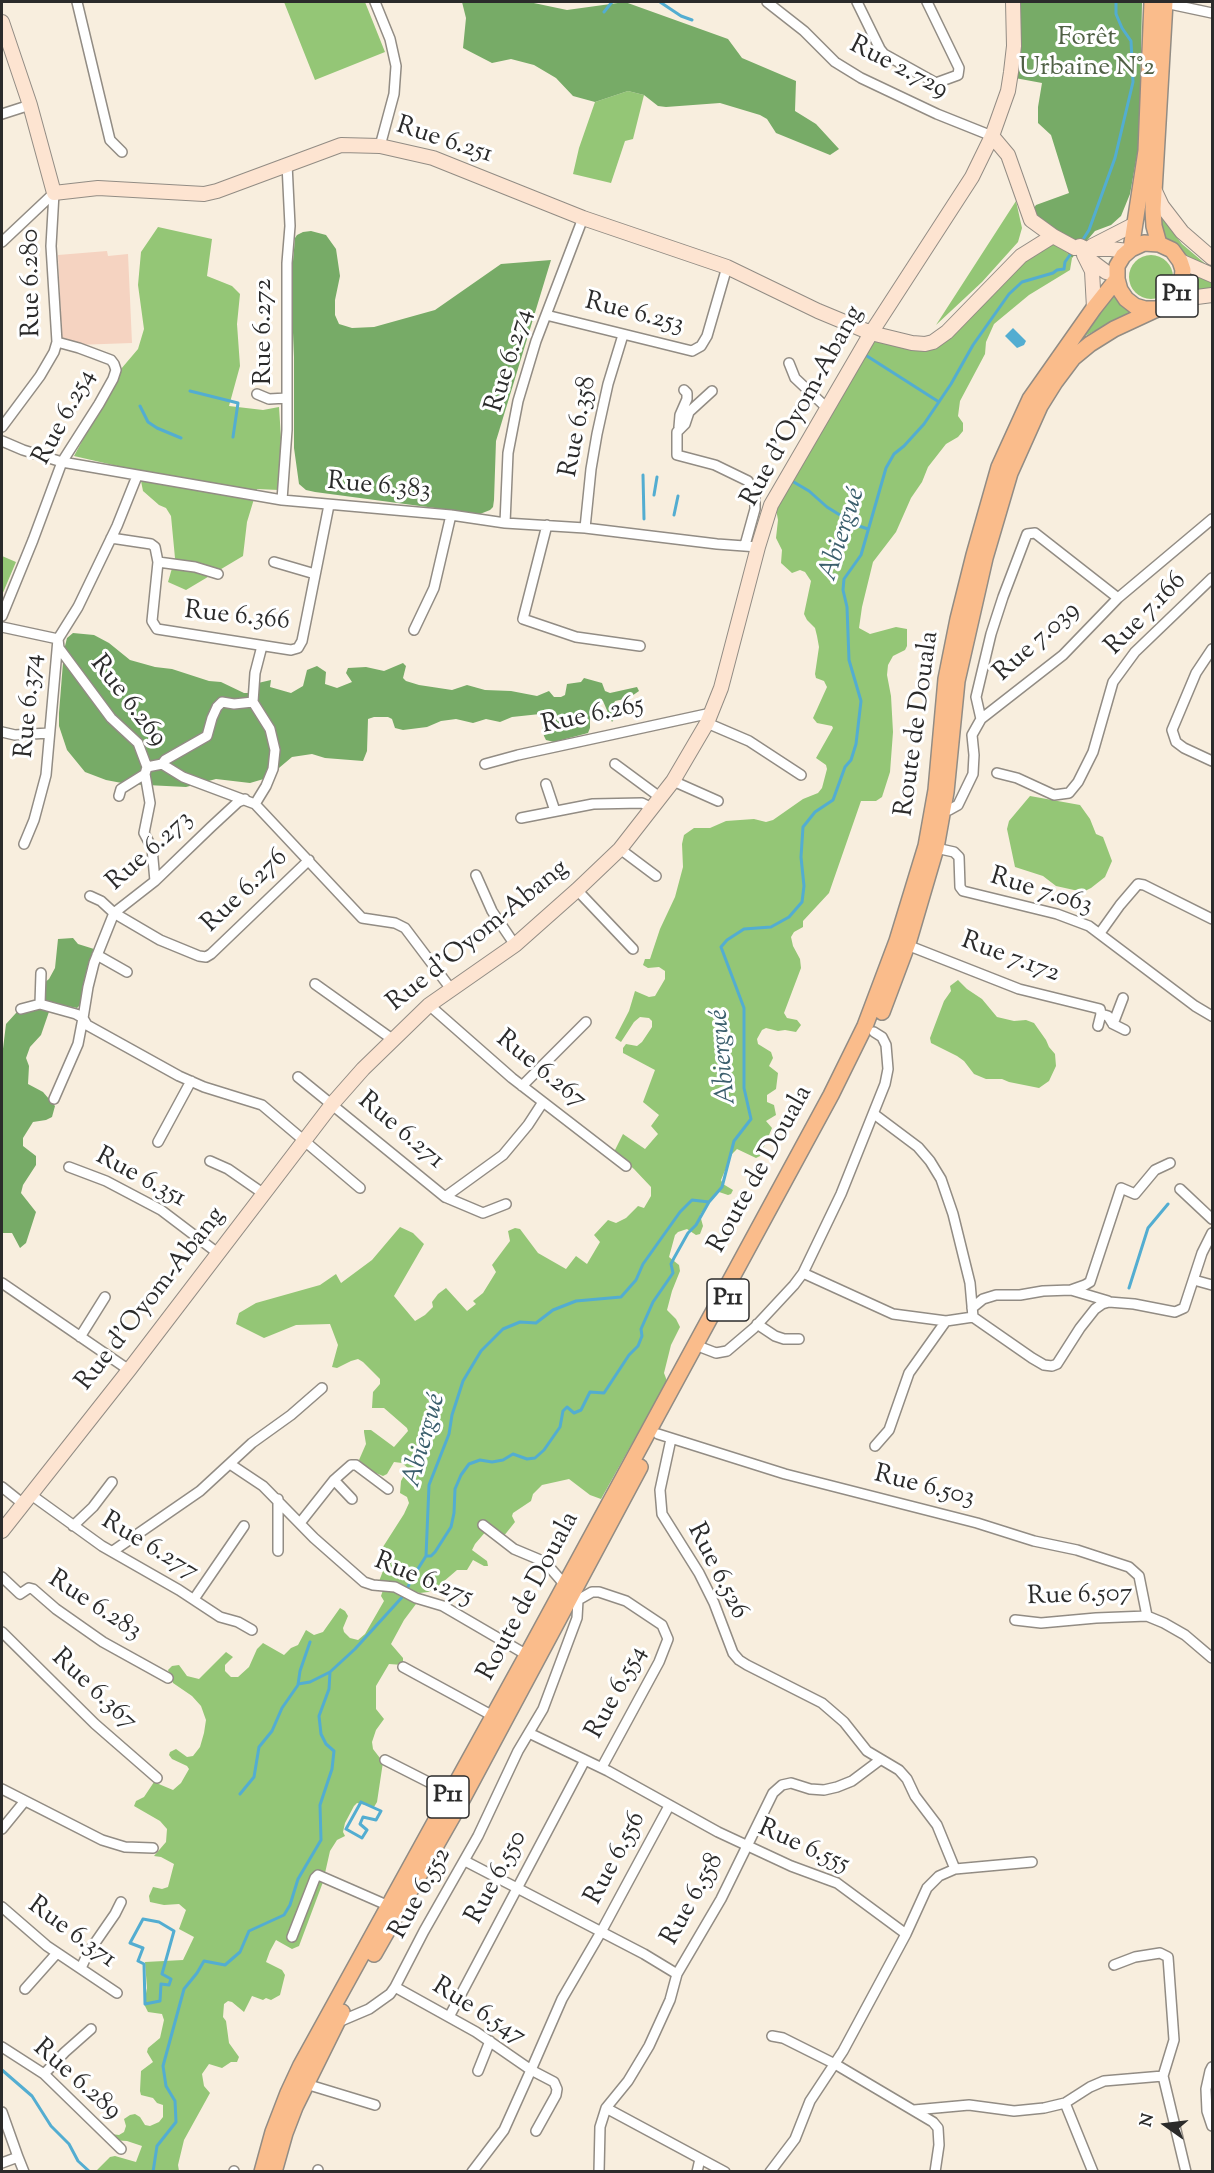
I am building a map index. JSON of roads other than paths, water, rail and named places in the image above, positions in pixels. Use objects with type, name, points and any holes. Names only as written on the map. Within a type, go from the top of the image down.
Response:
[{"type":"main road","name":"Rue d'Oyom-Abang","points":[[2,1531],[219,1254],[303,1142],[363,1069],[429,1005],[515,945],[577,890],[620,849],[673,781],[709,718],[731,655],[751,546],[771,504],[871,333],[972,177],[992,136],[1005,100],[1011,72],[1014,46],[1013,2]]},
{"type":"main road","name":"Route de Douala","points":[[262,2172],[281,2112],[301,2065],[527,1655],[571,1593],[879,1007],[926,846],[936,790],[946,679],[960,609],[999,467],[1030,399],[1117,277],[1117,266],[1129,250],[1146,151],[1161,2]]},
{"type":"main road","name":"P11","points":[[1159,244],[1154,226],[1154,189],[1161,2]]},
{"type":"main road","points":[[2,22],[30,105],[54,193]]},
{"type":"main road","points":[[992,136],[1008,155],[1031,220],[1082,250],[1107,272],[1117,277]]},
{"type":"main road","name":"Rue 6.251","points":[[54,193],[98,188],[204,194],[341,146],[380,146],[433,158],[583,218],[727,267],[818,311],[871,333],[925,344],[933,342],[947,332],[1021,256],[1056,236]]},
{"type":"main road","points":[[1154,189],[1162,206],[1182,232],[1212,258]]},
{"type":"main road","points":[[1082,250],[1135,224]]},
{"type":"main road","name":"P11","points":[[274,2172],[285,2133],[336,2023],[453,1816],[571,1593],[664,1436],[703,1348],[816,1143],[874,1032],[879,1007],[907,945],[936,848],[943,809],[957,681],[985,558],[1010,473],[1040,406],[1054,382],[1073,358],[1114,329],[1174,300],[1184,280],[1180,261],[1172,250],[1159,244],[1144,243],[1129,250]]},
{"type":"main road","points":[[1082,250],[1129,250]]},
{"type":"main road","points":[[1082,250],[1093,277],[1094,308]]},
{"type":"main road","points":[[1180,261],[1212,275]]},
{"type":"main road","name":"P11","points":[[1117,277],[1120,290],[1126,299],[1135,306],[1157,309]]},
{"type":"main road","points":[[1174,300],[1212,295]]},
{"type":"street","points":[[77,2],[110,140],[122,152]]},
{"type":"street","points":[[375,2],[390,39],[396,66],[394,94],[380,146]]},
{"type":"street","name":"Rue 2.729","points":[[766,2],[804,31],[835,62],[861,78],[928,110],[992,136]]},
{"type":"street","points":[[857,2],[884,54],[936,83],[958,75],[959,68],[927,2]]},
{"type":"street","points":[[1161,2],[1212,13]]},
{"type":"street","points":[[2,114],[30,105]]},
{"type":"street","name":"Rue 6.272","points":[[282,500],[287,398],[287,262],[290,226],[287,164]]},
{"type":"street","points":[[2,242],[54,193]]},
{"type":"street","name":"Rue 6.280","points":[[2,427],[40,376],[57,342],[51,246],[54,193]]},
{"type":"street","name":"Rue 6.274","points":[[505,522],[508,453],[512,423],[525,372],[555,287],[583,218]]},
{"type":"street","name":"Rue 6.253","points":[[546,315],[692,351],[701,346],[707,336],[727,267]]},
{"type":"street","name":"Rue 6.358","points":[[585,528],[597,434],[608,384],[623,335]]},
{"type":"street","name":"Rue 6.254","points":[[2,616],[62,462],[99,404],[116,370],[111,360],[57,342]]},
{"type":"street","points":[[789,363],[795,378],[828,409]]},
{"type":"street","points":[[684,390],[687,393],[687,399],[680,415],[677,455],[715,465],[748,481],[755,497],[751,546]]},
{"type":"street","points":[[677,432],[685,424],[689,412],[712,391]]},
{"type":"street","points":[[257,394],[269,399],[287,398]]},
{"type":"street","name":"Rue 6.383","points":[[2,441],[62,462],[282,500],[751,546]]},
{"type":"street","points":[[2,627],[57,639],[78,607],[137,476]]},
{"type":"street","name":"Rue 6.366","points":[[158,562],[152,621],[153,626],[157,629],[291,650],[298,648],[302,641],[329,505]]},
{"type":"street","points":[[414,630],[434,588],[451,515]]},
{"type":"street","points":[[547,525],[523,619],[576,637],[640,646]]},
{"type":"street","name":"Rue 7.039","points":[[981,719],[1063,655],[1118,598],[1210,526]]},
{"type":"street","points":[[943,809],[949,810],[958,805],[974,774],[972,735],[981,719],[976,697],[1003,597],[1028,534],[1035,533],[1118,598]]},
{"type":"street","points":[[111,538],[151,544],[155,547],[158,562],[195,567],[218,574]]},
{"type":"street","points":[[274,562],[315,574]]},
{"type":"street","name":"Rue 7.166","points":[[997,773],[1017,778],[1054,795],[1069,793],[1078,782],[1093,752],[1113,682],[1135,652],[1212,580]]},
{"type":"street","name":"Rue 6.374","points":[[24,844],[44,784],[57,639]]},
{"type":"street","name":"Rue 6.269","points":[[57,639],[59,648],[111,718],[138,743],[146,771],[162,764],[183,777],[255,804],[362,918],[395,922],[405,927],[451,988]]},
{"type":"street","points":[[255,804],[273,769],[275,750],[270,729],[253,702],[254,682],[262,646]]},
{"type":"street","points":[[1212,649],[1196,673],[1172,730],[1176,742],[1212,761]]},
{"type":"street","points":[[162,764],[165,760],[207,736],[214,712],[222,702],[234,704],[253,702]]},
{"type":"street","points":[[709,718],[801,775]]},
{"type":"street","name":"Rue 6.265","points":[[485,764],[518,755],[709,718]]},
{"type":"street","points":[[2,732],[15,735],[49,734]]},
{"type":"street","points":[[615,764],[657,803]]},
{"type":"street","points":[[120,796],[121,789],[146,771],[150,803],[144,833],[152,848],[155,881]]},
{"type":"street","points":[[673,781],[718,801]]},
{"type":"street","points":[[546,784],[555,811]]},
{"type":"street","name":"Rue 6.273","points":[[54,1099],[78,1044],[88,987],[97,955],[114,914],[155,881],[238,802],[245,799]]},
{"type":"street","points":[[521,818],[606,803],[657,803]]},
{"type":"street","name":"Rue 7.063","points":[[936,848],[954,852],[959,857],[960,887],[963,891],[1074,918],[1100,933],[1212,1016]]},
{"type":"street","points":[[620,849],[656,876]]},
{"type":"street","name":"Rue 6.276","points":[[114,914],[160,940],[206,957],[212,954],[309,860]]},
{"type":"street","points":[[476,875],[498,921],[515,945]]},
{"type":"street","points":[[1100,933],[1137,884],[1144,885],[1212,919]]},
{"type":"street","points":[[577,890],[633,949]]},
{"type":"street","points":[[90,896],[101,900],[114,914]]},
{"type":"street","name":"Rue 7.172","points":[[907,945],[1019,989],[1101,1012]]},
{"type":"street","points":[[97,955],[127,972]]},
{"type":"street","points":[[40,1004],[41,973]]},
{"type":"street","points":[[315,984],[392,1039]]},
{"type":"street","points":[[1113,1024],[1123,998]]},
{"type":"street","points":[[21,1009],[40,1004],[76,1014],[83,1018],[87,1025],[191,1081],[257,1102],[360,1188]]},
{"type":"street","name":"Rue 6.267","points":[[429,1005],[522,1086],[626,1166]]},
{"type":"street","points":[[1098,1026],[1101,1012],[1108,1016],[1113,1024],[1125,1030]]},
{"type":"street","points":[[522,1086],[586,1023]]},
{"type":"street","points":[[703,1348],[721,1354],[744,1337],[803,1273],[841,1194],[885,1084],[888,1069],[886,1045],[882,1037],[874,1032]]},
{"type":"street","name":"Rue 6.271","points":[[298,1077],[446,1197],[503,1155],[528,1125],[543,1102]]},
{"type":"street","points":[[158,1142],[191,1081]]},
{"type":"street","points":[[874,1114],[918,1147],[941,1179],[953,1214],[970,1283],[973,1312],[1032,1358],[1044,1365],[1052,1366],[1057,1364],[1095,1309],[1109,1302]]},
{"type":"street","points":[[210,1161],[228,1169],[264,1194]]},
{"type":"street","points":[[971,1297],[983,1299],[996,1295],[1071,1290],[1085,1286],[1090,1282],[1121,1188],[1135,1194],[1155,1170],[1170,1163]]},
{"type":"street","name":"Rue 6.351","points":[[69,1167],[106,1181],[161,1210],[219,1254]]},
{"type":"street","points":[[1180,1189],[1212,1219]]},
{"type":"street","points":[[446,1197],[483,1214],[506,1204]]},
{"type":"street","points":[[1071,1290],[1109,1302],[1181,1311],[1202,1253],[1212,1233]]},
{"type":"street","points":[[803,1273],[884,1311],[946,1322],[973,1312],[983,1299]]},
{"type":"street","points":[[1194,1280],[1212,1285]]},
{"type":"street","points":[[2,1283],[129,1370]]},
{"type":"street","points":[[80,1337],[105,1297]]},
{"type":"street","points":[[875,1446],[889,1430],[909,1373],[946,1322]]},
{"type":"street","points":[[757,1324],[784,1340],[799,1339]]},
{"type":"street","points":[[113,1551],[200,1491],[252,1443],[291,1415],[322,1388]]},
{"type":"street","name":"Rue 6.503","points":[[664,1436],[785,1474],[977,1522],[1034,1541],[1120,1564],[1135,1571],[1139,1576],[1147,1616]]},
{"type":"street","name":"Rue 6.526","points":[[664,1436],[660,1490],[662,1514],[699,1573],[714,1603],[733,1653],[738,1660],[822,1703],[844,1722],[867,1751],[899,1770],[937,1826],[955,1869]]},
{"type":"street","name":"Rue 6.275","points":[[230,1464],[278,1499],[364,1582],[401,1589],[416,1598],[443,1606],[527,1655]]},
{"type":"street","points":[[300,1522],[347,1466],[354,1464],[388,1489]]},
{"type":"street","points":[[334,1480],[352,1499]]},
{"type":"street","points":[[73,1526],[93,1507],[112,1482]]},
{"type":"street","name":"Rue 6.277","points":[[2,1487],[26,1498],[73,1526],[220,1617],[238,1622],[252,1630]]},
{"type":"street","points":[[278,1499],[278,1551]]},
{"type":"street","points":[[194,1599],[244,1526]]},
{"type":"street","points":[[483,1526],[514,1550],[545,1562],[571,1593]]},
{"type":"street","name":"Rue 6.283","points":[[2,1577],[20,1594],[29,1588],[33,1590],[103,1642],[168,1678]]},
{"type":"street","name":"Rue 6.554","points":[[571,1593],[599,1592],[626,1601],[662,1624],[668,1639],[602,1767]]},
{"type":"street","name":"Rue 6.552","points":[[336,2023],[369,2009],[396,1987],[424,1931],[465,1861],[550,1691],[577,1618],[571,1593]]},
{"type":"street","points":[[1147,1616],[1185,1635],[1212,1658]]},
{"type":"street","name":"Rue 6.507","points":[[1015,1620],[1041,1623],[1147,1616]]},
{"type":"street","name":"Rue 6.367","points":[[2,1632],[95,1724],[157,1778]]},
{"type":"street","points":[[403,1667],[493,1716]]},
{"type":"street","name":"Rue 6.555","points":[[529,1733],[602,1767],[669,1806],[748,1846],[791,1866],[837,1883],[906,1934]]},
{"type":"street","points":[[385,1760],[450,1793]]},
{"type":"street","name":"Rue 6.550","points":[[449,2017],[585,1760]]},
{"type":"street","name":"Rue 6.558","points":[[677,1974],[721,1899],[773,1793],[782,1785],[791,1783],[810,1789],[824,1790],[837,1787],[852,1781],[880,1760]]},
{"type":"street","points":[[2,1789],[102,1840],[125,1846],[153,1848]]},
{"type":"street","points":[[2,1829],[24,1802]]},
{"type":"street","name":"Rue 6.556","points":[[531,2070],[562,1999],[669,1806]]},
{"type":"street","points":[[465,1861],[677,1974],[670,2000],[649,2046],[628,2081],[606,2108],[600,2127],[599,2172]]},
{"type":"street","points":[[770,2172],[795,2139],[810,2101],[835,2064],[906,1934],[927,1888],[939,1876],[955,1869],[1032,1862]]},
{"type":"street","points":[[292,1937],[318,1875],[389,1906]]},
{"type":"street","points":[[81,1968],[121,1902]]},
{"type":"street","name":"Rue 6.371","points":[[2,1908],[57,1953],[117,1993]]},
{"type":"street","points":[[25,1989],[57,1953]]},
{"type":"street","points":[[1114,1965],[1135,1957],[1160,1953],[1168,1957],[1174,2040],[1163,2076],[1186,2172]]},
{"type":"street","name":"Rue 6.547","points":[[396,1987],[490,2041],[531,2070],[504,2130],[472,2172]]},
{"type":"street","points":[[44,2074],[91,2029]]},
{"type":"street","points":[[772,2036],[783,2038],[835,2064],[933,2122],[938,2128],[939,2145],[935,2172]]},
{"type":"street","points":[[478,2071],[490,2041]]},
{"type":"street","name":"Rue 6.289","points":[[2,2047],[44,2074],[122,2149]]},
{"type":"street","points":[[1212,2067],[1206,2089],[1207,2111],[1212,2126]]},
{"type":"street","points":[[531,2070],[554,2082],[556,2089],[556,2096],[536,2131]]},
{"type":"street","points":[[914,2110],[969,2105],[1014,2111],[1044,2108],[1065,2103],[1090,2086],[1104,2081],[1163,2076]]},
{"type":"street","points":[[306,2084],[375,2105]]},
{"type":"street","points":[[1065,2103],[1093,2172]]},
{"type":"street","points":[[606,2108],[725,2172]]},
{"type":"street","points":[[2,2112],[24,2172]]},
{"type":"street","points":[[2,2163],[18,2157]]},
{"type":"street","points":[[697,2172],[700,2159]]},
{"type":"water","points":[[1013,328],[1026,341],[1024,345],[1017,348],[1005,336]]},
{"type":"waterway","points":[[604,12],[612,2]]},
{"type":"waterway","points":[[660,2],[681,16],[692,20]]},
{"type":"waterway","name":"Abiergué","points":[[1082,241],[1089,230],[1115,158],[1133,82],[1131,41],[1116,14],[1116,2]]},
{"type":"waterway","name":"Abiergué","points":[[153,2172],[157,2146],[176,2122],[175,2101],[166,2086],[163,2066],[184,1989],[204,1961],[225,1965],[240,1952],[249,1931],[284,1915],[290,1905],[298,1879],[321,1840],[320,1805],[332,1769],[334,1751],[326,1744],[321,1734],[319,1716],[329,1689],[330,1672],[355,1649],[405,1594],[426,1556],[429,1485],[449,1434],[452,1415],[463,1381],[481,1351],[503,1329],[520,1322],[536,1323],[553,1310],[576,1301],[621,1297],[636,1280],[643,1264],[680,1212],[692,1200],[709,1202],[722,1187],[734,1141],[751,1119],[744,1088],[744,1008],[721,947],[727,940],[744,929],[771,927],[789,917],[802,902],[803,827],[815,812],[833,800],[845,767],[851,760],[856,744],[861,701],[849,660],[844,579],[861,555],[886,468],[894,454],[924,424],[951,384],[973,345],[1009,294],[1022,282],[1064,269],[1065,262],[1072,252]]},
{"type":"waterway","points":[[867,356],[939,402]]},
{"type":"waterway","points":[[190,391],[238,403],[233,437]]},
{"type":"waterway","points":[[140,406],[148,422],[181,438]]},
{"type":"waterway","points":[[643,475],[644,519]]},
{"type":"waterway","points":[[654,495],[657,477]]},
{"type":"waterway","points":[[792,481],[809,491],[827,507],[856,525],[868,529]]},
{"type":"waterway","points":[[674,515],[678,496]]},
{"type":"waterway","points":[[426,1556],[431,1556],[435,1552],[451,1527],[455,1489],[469,1464],[480,1460],[492,1462],[503,1460],[513,1454],[527,1459],[535,1458],[544,1450],[560,1427],[563,1411],[567,1407],[574,1413],[581,1410],[590,1392],[604,1393],[629,1355],[638,1346],[642,1336],[641,1329],[653,1302],[673,1273],[671,1264],[709,1202]]},
{"type":"waterway","points":[[1129,1288],[1148,1228],[1168,1204]]},
{"type":"waterway","points":[[240,1794],[254,1777],[259,1747],[272,1731],[282,1708],[298,1685],[300,1671],[310,1642]]},
{"type":"waterway","points":[[298,1684],[310,1682],[330,1672]]},
{"type":"waterway","points":[[361,1802],[381,1811],[376,1820],[363,1817],[360,1824],[367,1830],[362,1838],[346,1829],[361,1802]]},
{"type":"waterway","points":[[143,1919],[159,1922],[174,1931],[162,1974],[171,1979],[169,1985],[161,1984],[160,2001],[145,2004],[144,1964],[138,1961],[143,1948],[130,1943],[143,1919]]},
{"type":"waterway","points":[[2,2070],[32,2096],[51,2126],[69,2144],[78,2161],[90,2172]]},
{"type":"park label","name":"Forêt Urbaine N°2","points":[[1087,55]]}]
